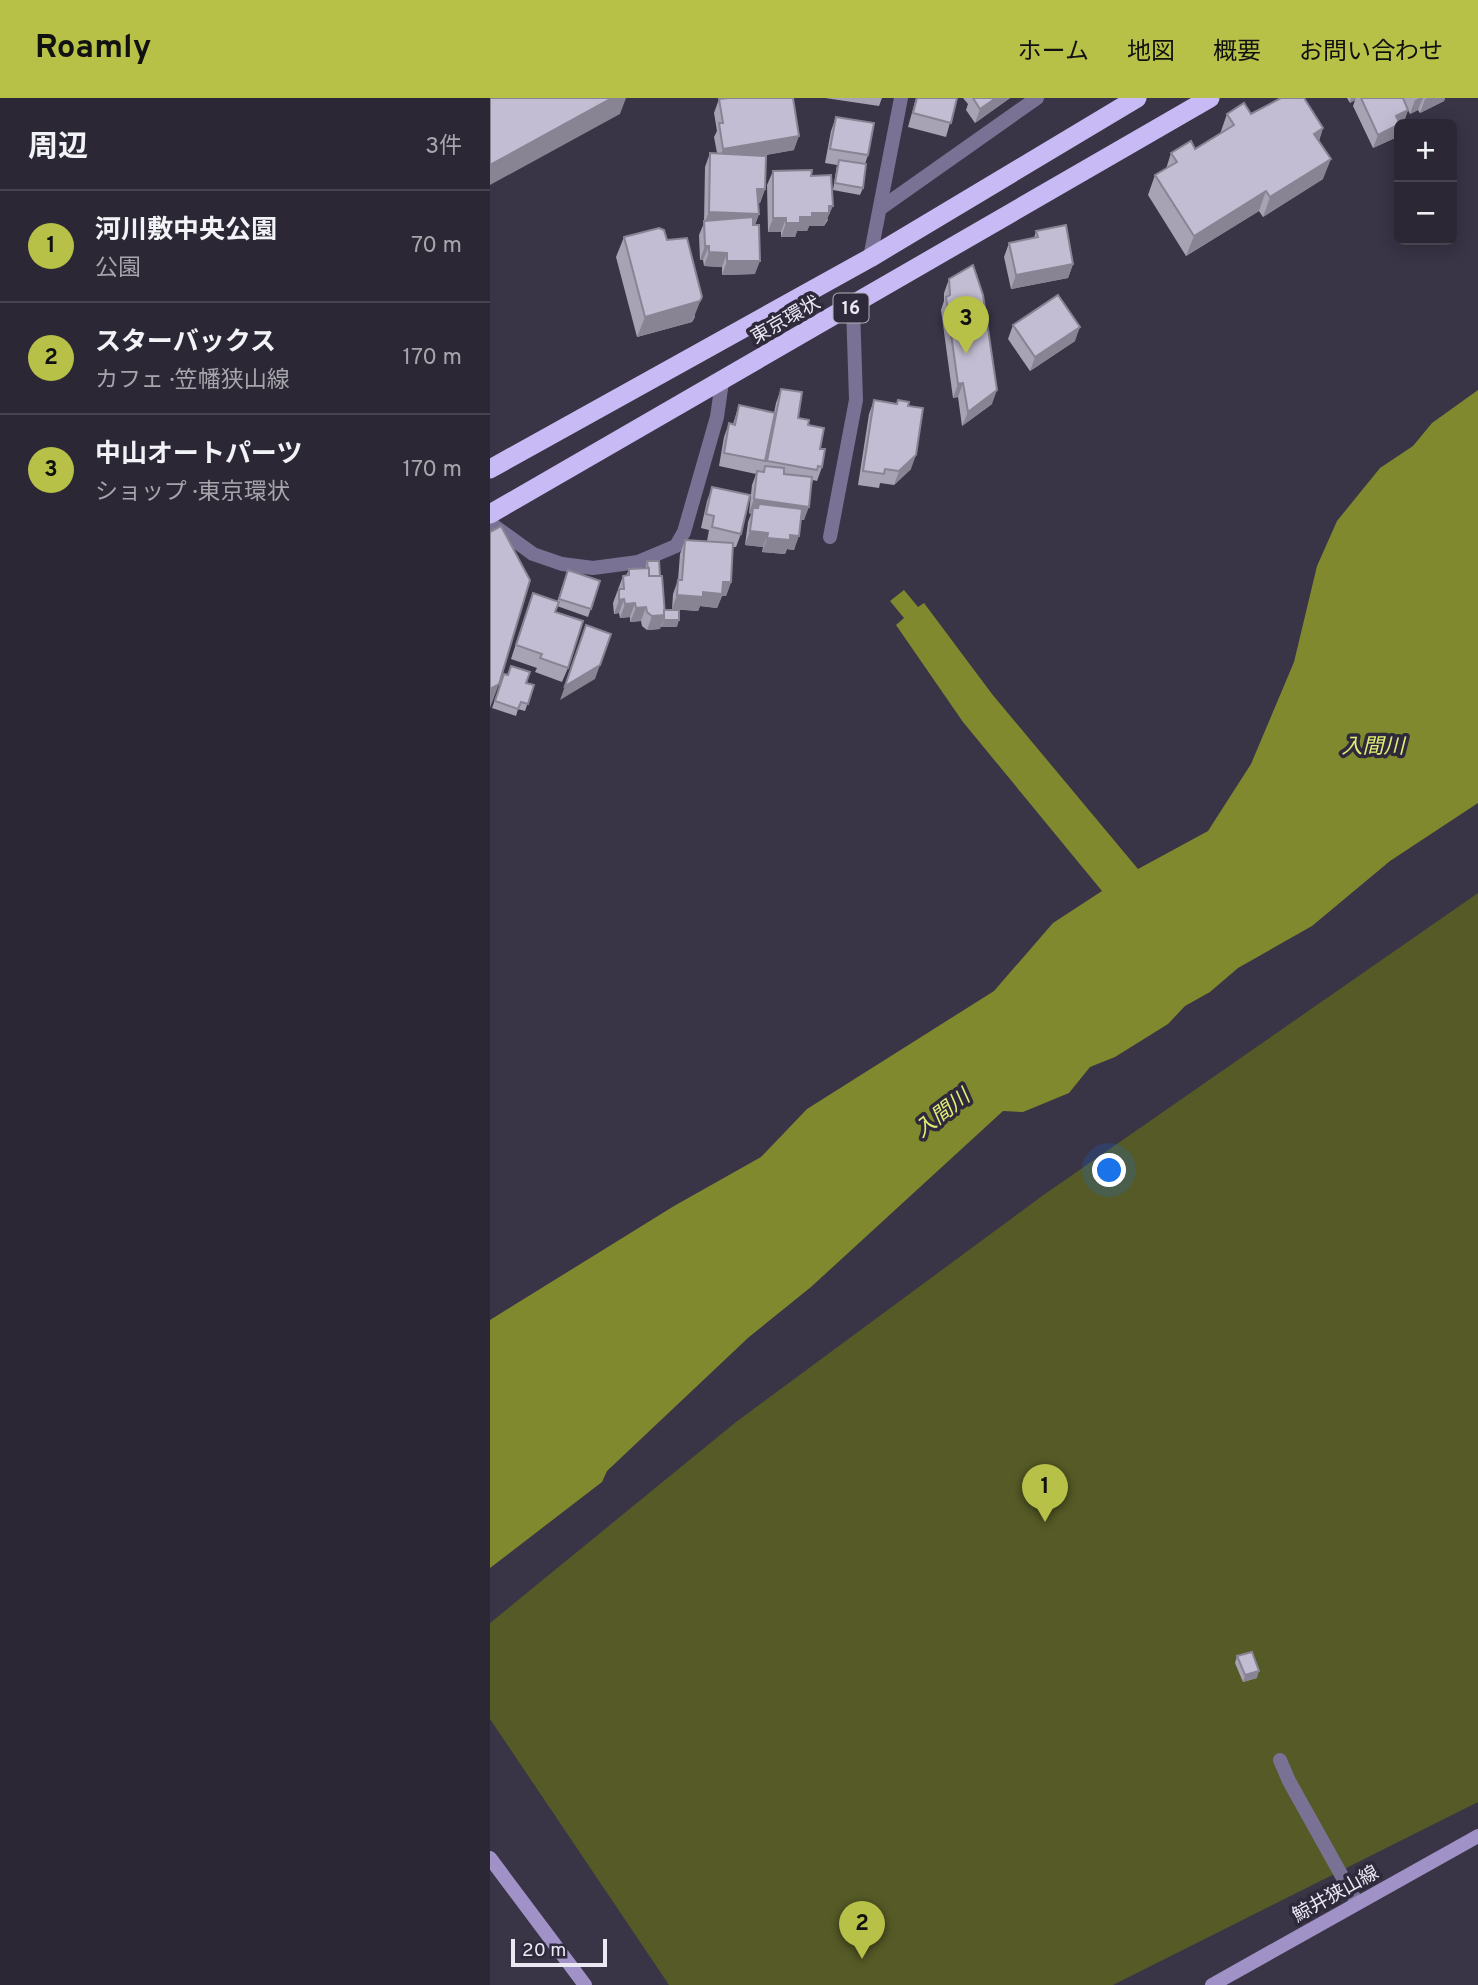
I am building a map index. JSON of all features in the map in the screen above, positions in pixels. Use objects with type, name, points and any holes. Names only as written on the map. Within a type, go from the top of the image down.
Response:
[{"type":"highway","name":"東京環状","points":[[490,469],[870,258],[1137,98]]},
{"type":"highway","name":"東京環状","points":[[490,514],[853,307],[1210,98]]},
{"type":"main road","name":"鯨井狭山線","points":[[1212,1985],[1478,1836]]},
{"type":"main road","points":[[490,1858],[585,1985]]},
{"type":"street","points":[[870,258],[901,98]]},
{"type":"street","points":[[881,208],[1037,98]]},
{"type":"street","points":[[830,537],[856,400],[853,307]]},
{"type":"street","points":[[490,523],[533,554],[562,564],[593,568],[638,562],[676,546],[684,532],[717,417],[722,382]]},
{"type":"street","points":[[1280,1760],[1357,1903]]},
{"type":"shaded area","points":[[1478,893],[1478,1802],[1113,1985],[669,1985],[490,1719],[490,1623],[736,1422],[1042,1196]]},
{"type":"water","name":"入間川","points":[[1478,390],[1478,803],[1390,861],[1312,926],[1238,968],[1210,992],[1185,1006],[1168,1024],[1115,1057],[1090,1067],[1069,1093],[1023,1112],[1003,1111],[811,1287],[749,1337],[607,1471],[602,1482],[490,1568],[490,1320],[674,1206],[761,1157],[807,1109],[994,991],[1053,923],[1102,891],[963,722],[896,625],[904,618],[890,601],[904,590],[918,607],[924,603],[992,694],[1138,869],[1208,831],[1251,764],[1294,662],[1317,566],[1337,521],[1380,468],[1413,446],[1432,423]]},
{"type":"building","points":[[490,98],[612,98],[490,165]]},
{"type":"building","points":[[793,98],[799,136],[723,149],[719,99]]},
{"type":"building","points":[[917,98],[957,98],[951,123],[913,113]]},
{"type":"building","points":[[973,98],[996,98],[980,109]]},
{"type":"building","points":[[1281,98],[1304,98],[1323,128],[1314,134],[1331,159],[1270,197],[1266,191],[1194,236],[1155,175],[1177,162],[1171,153],[1191,141],[1195,149],[1234,125],[1227,114],[1244,103],[1251,114]]},
{"type":"building","points":[[1361,98],[1403,98],[1408,110],[1396,116],[1394,127],[1378,135]]},
{"type":"building","points":[[836,117],[874,123],[868,155],[830,149]]},
{"type":"building","points":[[710,153],[766,156],[765,189],[757,189],[759,214],[709,212]]},
{"type":"building","points":[[839,160],[866,164],[863,188],[835,183]]},
{"type":"building","points":[[812,170],[811,176],[831,175],[833,206],[829,206],[829,213],[812,213],[812,217],[800,217],[800,223],[786,223],[786,218],[773,218],[773,171]]},
{"type":"building","points":[[753,217],[753,225],[759,225],[760,261],[727,261],[727,253],[709,252],[709,246],[705,246],[704,221]]},
{"type":"building","points":[[1066,225],[1073,264],[1016,275],[1009,243],[1038,237],[1036,231]]},
{"type":"building","points":[[659,228],[664,230],[667,240],[687,238],[702,297],[700,301],[645,317],[624,237]]},
{"type":"building","points":[[973,265],[983,295],[997,390],[968,412],[963,383],[958,384],[946,297],[950,295],[949,279]]},
{"type":"building","points":[[1058,295],[1080,327],[1035,357],[1013,325]]},
{"type":"building","points":[[781,389],[802,392],[798,418],[809,420],[808,425],[824,428],[820,449],[825,449],[822,467],[818,466],[817,470],[767,461]]},
{"type":"building","points":[[874,400],[897,404],[898,400],[909,402],[908,406],[923,408],[916,455],[899,471],[885,469],[884,474],[863,471]]},
{"type":"building","points":[[739,405],[775,413],[765,461],[724,453],[729,423],[735,425]]},
{"type":"building","points":[[765,466],[784,468],[784,474],[812,477],[809,507],[754,499],[757,471],[764,472]]},
{"type":"building","points":[[712,487],[750,495],[741,534],[712,527],[714,516],[706,514]]},
{"type":"building","points":[[759,504],[802,509],[799,536],[790,535],[790,540],[767,538],[768,533],[750,531],[753,508],[758,508]]},
{"type":"building","points":[[501,526],[530,580],[499,684],[490,689],[490,532]]},
{"type":"building","points":[[685,540],[733,543],[731,582],[723,582],[722,594],[703,592],[703,597],[677,595],[678,580],[682,580]]},
{"type":"building","points":[[647,561],[659,561],[660,576],[649,576]]},
{"type":"building","points":[[649,568],[649,576],[662,576],[665,615],[652,616],[646,607],[636,608],[635,603],[625,604],[624,599],[619,600],[619,589],[624,589],[623,576],[629,575],[629,569]]},
{"type":"building","points":[[568,570],[600,581],[591,609],[559,599]]},
{"type":"building","points":[[533,593],[559,602],[555,612],[583,621],[568,668],[540,658],[542,654],[516,645]]},
{"type":"building","points":[[664,610],[679,610],[679,620],[664,620]]},
{"type":"building","points":[[586,625],[611,634],[600,665],[565,686]]},
{"type":"building","points":[[511,666],[530,672],[526,683],[534,685],[528,704],[521,702],[518,709],[495,701],[504,674],[508,675]]},
{"type":"building","points":[[1252,1652],[1259,1671],[1245,1675],[1237,1656]]},
{"type":"place","name":"中山オートパーツ","points":[[966,354]]},
{"type":"place","name":"河川敷中央公園","points":[[1045,1522]]},
{"type":"place","name":"スターバックス","points":[[862,1959]]}]
